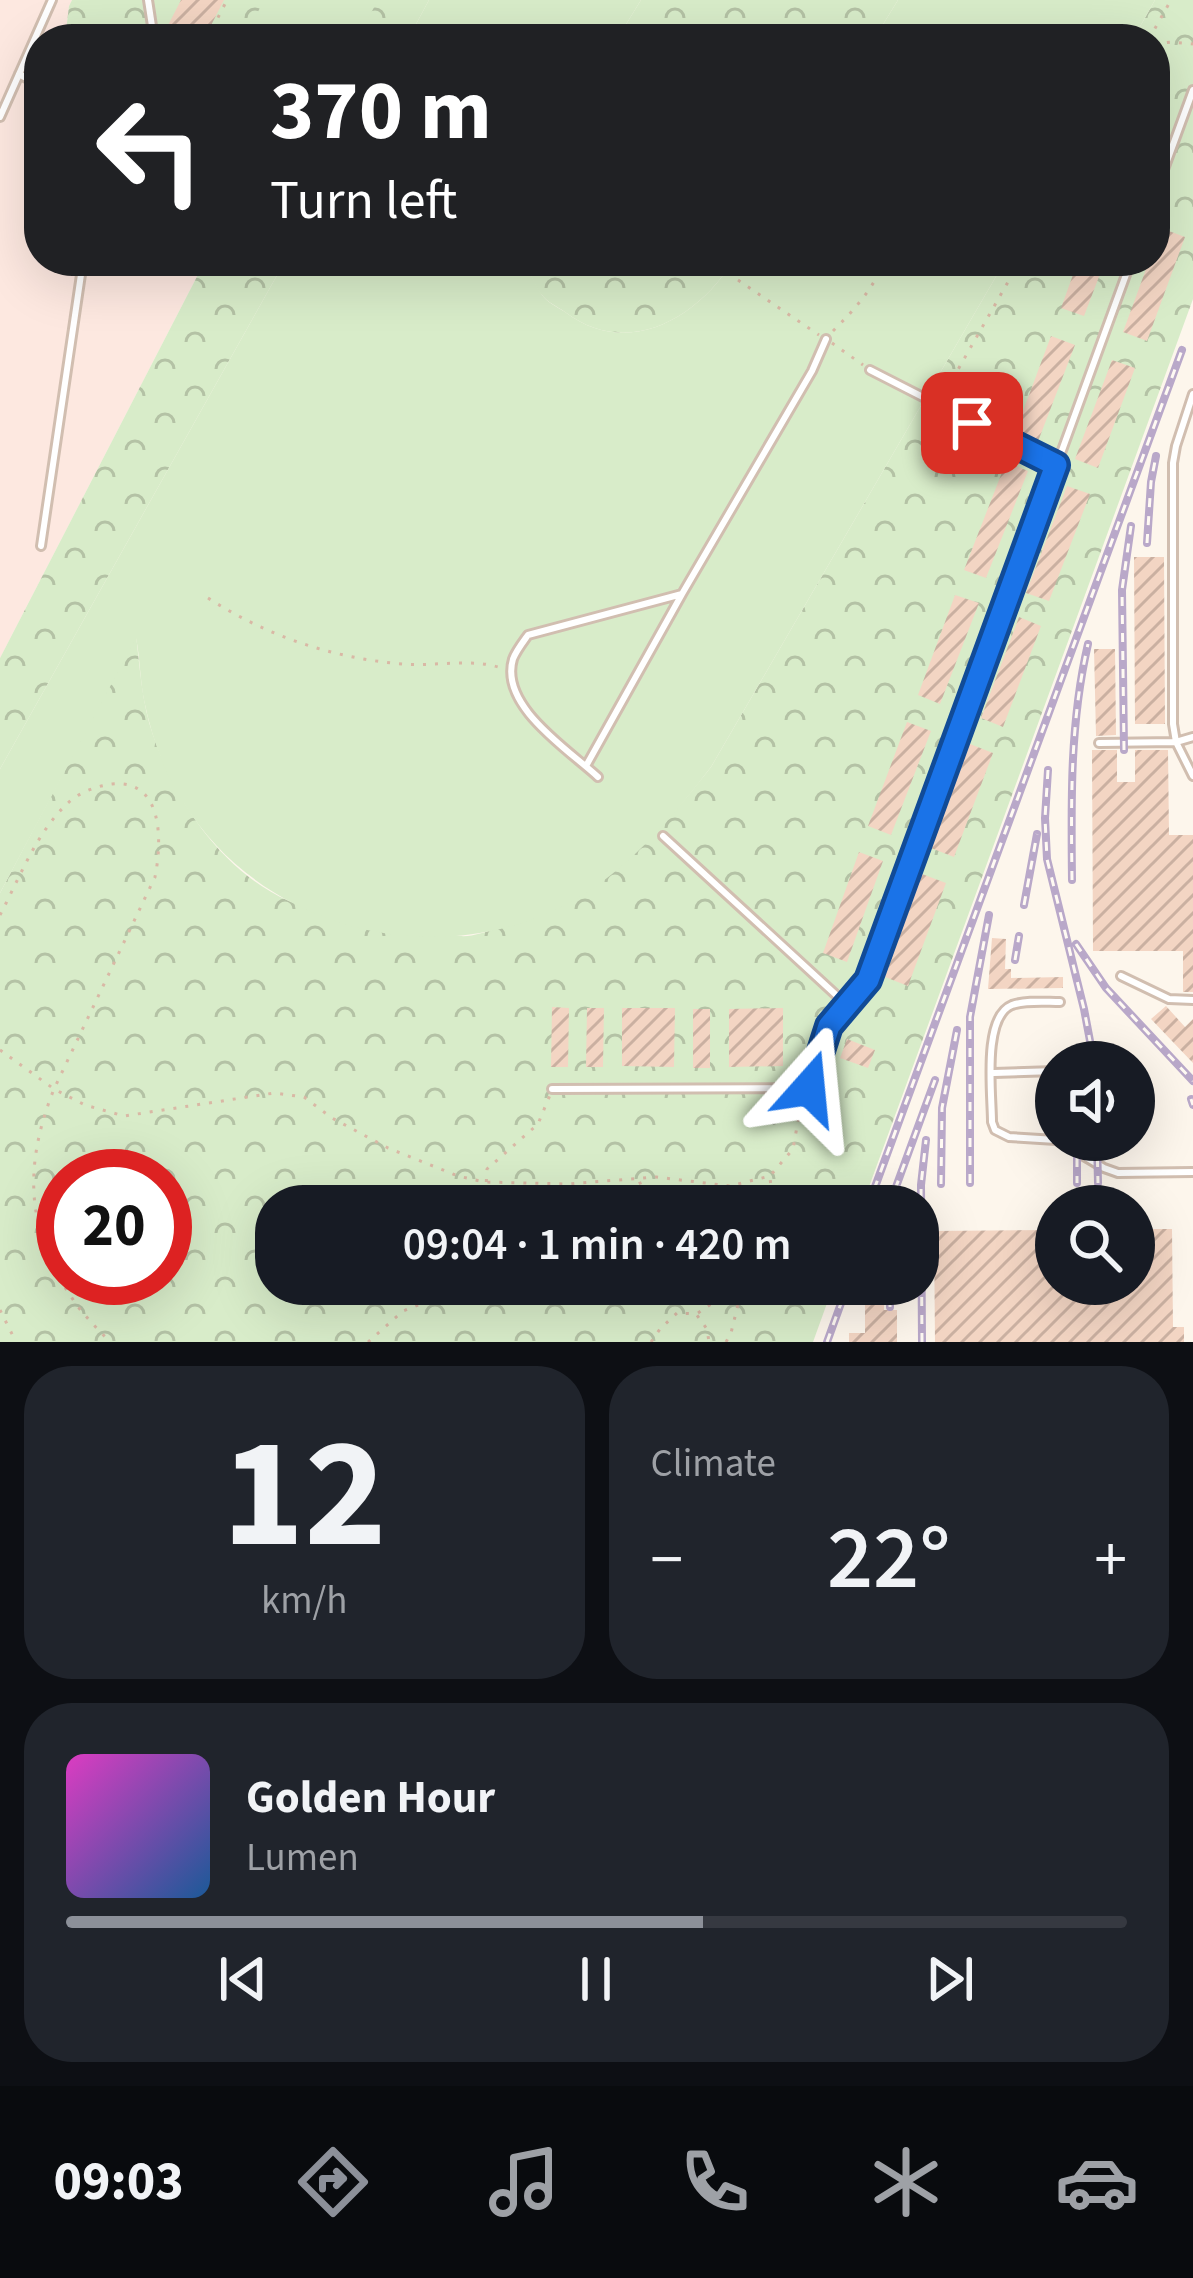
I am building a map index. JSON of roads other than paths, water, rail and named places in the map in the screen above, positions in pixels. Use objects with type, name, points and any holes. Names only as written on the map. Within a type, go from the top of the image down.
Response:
[{"type":"lane","points":[[0,117],[24,65]]},
{"type":"lane","points":[[20,74],[24,76]]},
{"type":"lane","points":[[1170,153],[1193,90]]},
{"type":"lane","points":[[41,546],[81,276]]},
{"type":"lane","points":[[553,1089],[809,1088],[829,1026],[868,980],[1125,276]]},
{"type":"lane","points":[[586,766],[826,340]]},
{"type":"lane","points":[[870,370],[1056,465]]},
{"type":"lane","points":[[1193,394],[1174,463],[1173,724],[1176,742],[1193,776]]},
{"type":"lane","points":[[598,777],[525,712],[516,692],[514,657],[528,635],[682,594]]},
{"type":"lane","points":[[1099,743],[1176,742],[1193,737]]},
{"type":"lane","points":[[663,836],[847,1005]]},
{"type":"lane","points":[[1121,976],[1169,999],[1193,1000]]},
{"type":"lane","points":[[1035,1139],[1009,1137],[995,1130],[993,1030],[1003,1011],[1016,1004],[1060,1002]]},
{"type":"lane","points":[[992,1073],[1035,1072]]},
{"type":"lane","points":[[1092,1161],[1118,1173],[1193,1172]]},
{"type":"railway","points":[[876,1185],[1182,350]]},
{"type":"railway","points":[[1147,543],[1156,456]]},
{"type":"railway","points":[[1124,750],[1122,590],[1131,526]]},
{"type":"railway","points":[[1072,880],[1075,732],[1088,644]]},
{"type":"railway","points":[[1048,770],[1047,859],[1090,1041]]},
{"type":"railway","points":[[1024,905],[1037,834]]},
{"type":"railway","points":[[970,1183],[970,1017],[989,915]]},
{"type":"railway","points":[[1015,960],[1019,936]]},
{"type":"railway","points":[[1076,944],[1106,988],[1193,1081]]},
{"type":"railway","points":[[941,1184],[942,1108],[957,1030]]},
{"type":"railway","points":[[897,1185],[935,1080]]},
{"type":"railway","points":[[1191,1099],[1193,1105]]},
{"type":"railway","points":[[922,1342],[921,1185],[926,1140]]},
{"type":"railway","points":[[1077,1161],[1077,1183]]},
{"type":"railway","points":[[1097,1161],[1098,1183]]},
{"type":"railway","points":[[827,1342],[840,1305]]}]
